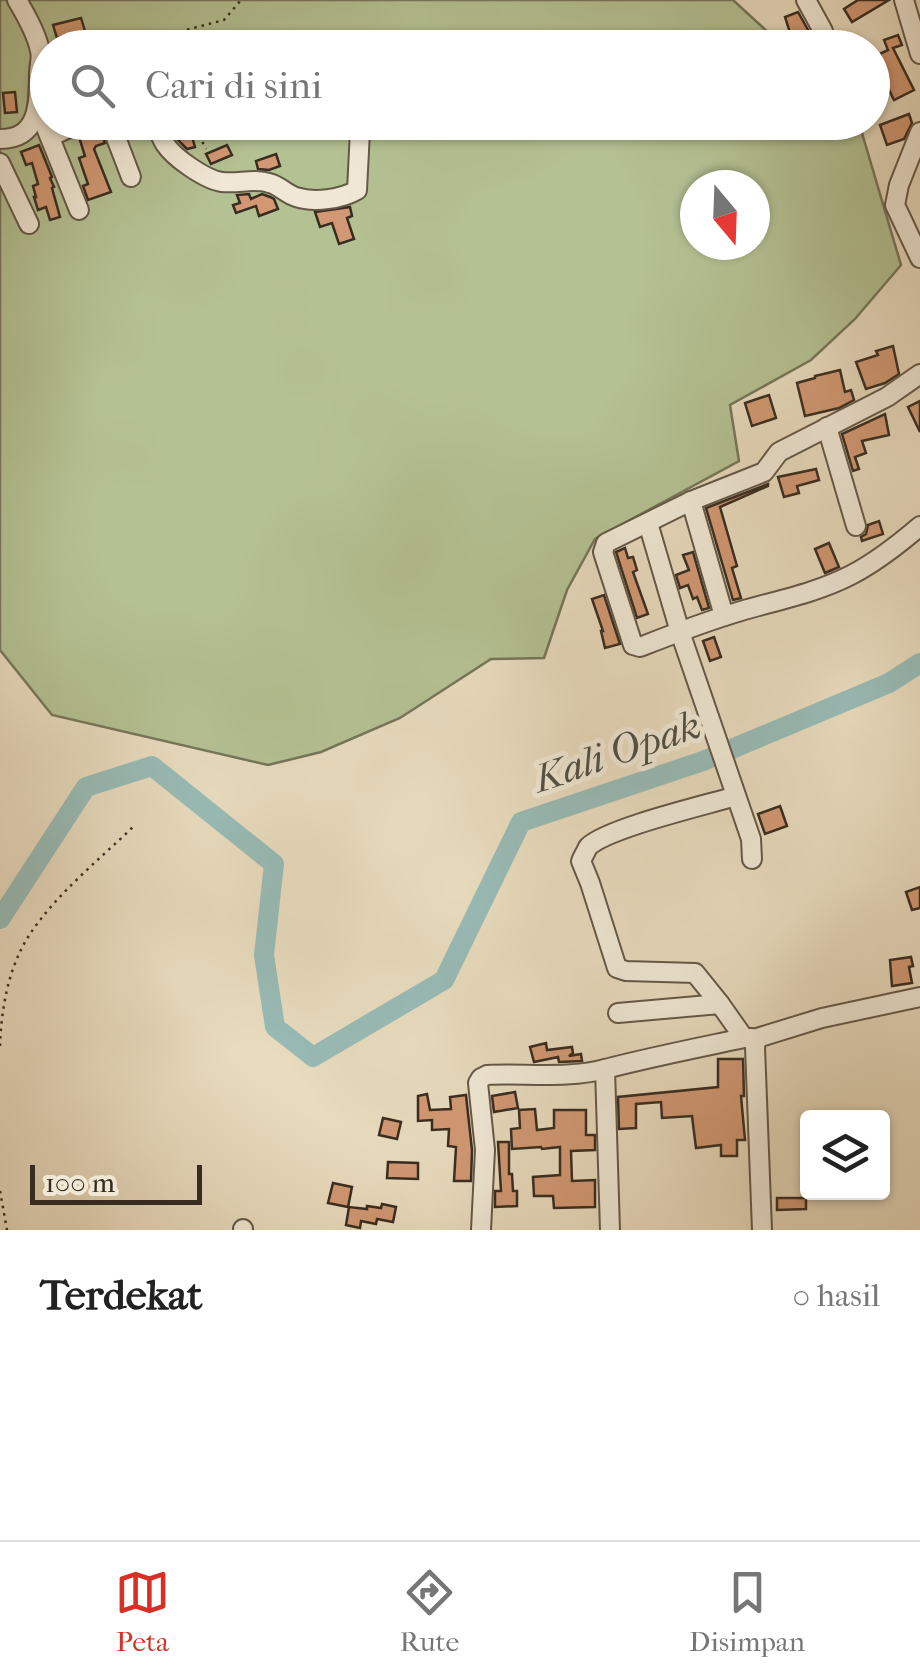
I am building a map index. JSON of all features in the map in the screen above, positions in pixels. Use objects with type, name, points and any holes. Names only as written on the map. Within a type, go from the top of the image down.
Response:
[{"type":"street","points":[[17,0],[33,30]]},
{"type":"street","points":[[806,0],[822,30]]},
{"type":"street","points":[[904,0],[920,52]]},
{"type":"street","points":[[0,139],[14,138],[30,125]]},
{"type":"street","points":[[920,132],[895,204],[920,258]]},
{"type":"street","points":[[51,140],[79,210]]},
{"type":"street","points":[[117,140],[131,177]]},
{"type":"street","points":[[164,140],[168,149],[212,180],[266,182],[307,199],[348,196],[356,190],[360,140]]},
{"type":"street","points":[[0,163],[29,224]]},
{"type":"street","points":[[920,374],[887,397],[779,452],[764,472],[690,501],[606,543],[603,552],[633,645],[640,647],[724,616],[829,586],[900,544],[920,526]]},
{"type":"street","points":[[827,427],[856,526]]},
{"type":"street","points":[[690,501],[724,616]]},
{"type":"street","points":[[648,523],[680,632],[751,839],[752,860]]},
{"type":"street","points":[[736,796],[604,837],[588,848],[581,861],[616,968],[626,972],[695,972],[755,1047],[762,1230]]},
{"type":"street","points":[[481,1230],[485,1150],[478,1083],[481,1078],[605,1069],[920,997]]},
{"type":"street","points":[[618,1012],[720,1004]]},
{"type":"street","points":[[605,1069],[610,1230]]},
{"type":"path","points":[[185,30],[224,20],[241,0]]},
{"type":"path","points":[[201,140],[206,149]]},
{"type":"path","points":[[0,1046],[8,986],[20,952],[46,912],[134,826]]},
{"type":"path","points":[[0,1191],[7,1230]]},
{"type":"green space","points":[[0,0],[733,0],[766,30],[30,30],[30,140],[864,140],[901,265],[855,319],[811,360],[730,405],[739,461],[595,539],[567,590],[544,658],[491,659],[400,718],[321,752],[268,765],[52,715],[0,650]]},
{"type":"building","points":[[858,0],[889,0],[852,22],[844,9]]},
{"type":"building","points":[[798,12],[808,30],[789,30],[785,17]]},
{"type":"building","points":[[81,18],[85,30],[55,30],[53,25]]},
{"type":"building","points":[[898,35],[902,45],[893,48],[914,90],[894,100],[890,92],[890,38]]},
{"type":"building","points":[[15,92],[17,112],[5,113],[3,93]]},
{"type":"building","points":[[909,114],[912,123],[904,139],[887,145],[885,140],[890,140],[890,121]]},
{"type":"building","points":[[80,140],[104,140],[105,143],[94,149],[111,192],[88,200],[83,186],[88,184],[79,158],[85,156]]},
{"type":"building","points":[[178,140],[193,140],[195,147],[187,149]]},
{"type":"building","points":[[39,145],[52,177],[60,217],[50,220],[46,207],[38,210],[33,186],[38,184],[32,163],[26,165],[21,152]]},
{"type":"building","points":[[227,145],[232,155],[211,164],[206,154]]},
{"type":"building","points":[[276,154],[280,166],[258,169],[256,161]]},
{"type":"building","points":[[249,194],[251,199],[262,194],[274,199],[278,209],[259,216],[256,206],[236,213],[233,205],[240,203],[237,195]]},
{"type":"building","points":[[350,207],[352,216],[347,218],[354,239],[339,244],[332,223],[320,227],[315,212]]},
{"type":"building","points":[[893,346],[899,374],[866,389],[856,362]]},
{"type":"building","points":[[840,370],[845,392],[851,390],[854,400],[805,416],[797,383]]},
{"type":"building","points":[[769,395],[776,418],[752,426],[745,403]]},
{"type":"building","points":[[920,401],[920,432],[908,407]]},
{"type":"building","points":[[885,414],[889,435],[862,441],[866,453],[855,457],[859,469],[853,471],[842,434]]},
{"type":"building","points":[[816,469],[819,480],[797,486],[799,493],[784,497],[778,477]]},
{"type":"building","points":[[768,484],[720,507],[737,566],[732,568],[741,598],[733,600],[706,508]]},
{"type":"building","points":[[879,521],[883,534],[862,541],[868,525]]},
{"type":"building","points":[[829,543],[839,567],[825,573],[815,549]]},
{"type":"building","points":[[625,548],[628,558],[633,557],[637,570],[633,572],[648,614],[637,618],[616,552]]},
{"type":"building","points":[[693,552],[709,608],[702,610],[688,585],[680,588],[676,575],[689,570],[683,555]]},
{"type":"building","points":[[604,595],[620,644],[605,648],[592,599]]},
{"type":"building","points":[[714,637],[721,657],[710,661],[703,641]]},
{"type":"building","points":[[780,806],[787,826],[765,834],[758,814]]},
{"type":"building","points":[[920,887],[920,908],[912,910],[906,892]]},
{"type":"building","points":[[911,957],[912,983],[892,986],[890,960]]},
{"type":"building","points":[[546,1043],[547,1050],[572,1047],[569,1056],[581,1054],[582,1061],[559,1062],[558,1057],[534,1062],[530,1047]]},
{"type":"building","points":[[718,1059],[743,1059],[745,1140],[737,1140],[737,1156],[721,1156],[721,1145],[696,1148],[692,1116],[662,1118],[661,1102],[636,1104],[636,1128],[619,1129],[618,1097],[718,1087]]},
{"type":"building","points":[[515,1092],[518,1108],[494,1112],[492,1096]]},
{"type":"building","points":[[427,1094],[430,1110],[451,1109],[450,1097],[466,1095],[471,1181],[454,1181],[456,1147],[448,1146],[449,1129],[432,1130],[432,1120],[418,1121],[418,1096]]},
{"type":"building","points":[[535,1109],[537,1130],[554,1128],[554,1110],[586,1110],[586,1135],[595,1135],[595,1150],[571,1151],[572,1181],[595,1180],[595,1207],[554,1208],[553,1196],[534,1196],[533,1177],[560,1175],[560,1147],[512,1149],[511,1129],[520,1128],[519,1110]]},
{"type":"building","points":[[383,1118],[401,1122],[397,1139],[379,1135]]},
{"type":"building","points":[[498,1142],[509,1142],[509,1174],[513,1191],[517,1191],[517,1206],[495,1207],[495,1191],[501,1191]]},
{"type":"building","points":[[388,1162],[418,1163],[418,1179],[387,1178]]},
{"type":"building","points":[[333,1183],[352,1187],[348,1207],[328,1203]]},
{"type":"building","points":[[777,1198],[806,1200],[806,1209],[777,1210]]},
{"type":"building","points":[[382,1204],[396,1207],[393,1222],[377,1219],[376,1224],[361,1221],[360,1228],[346,1225],[349,1207],[381,1208]]},
{"type":"waterway","name":"Kali Opak","points":[[0,919],[86,787],[152,766],[274,864],[264,955],[275,1027],[313,1057],[444,980],[521,822],[703,761],[889,683],[920,663]]}]
